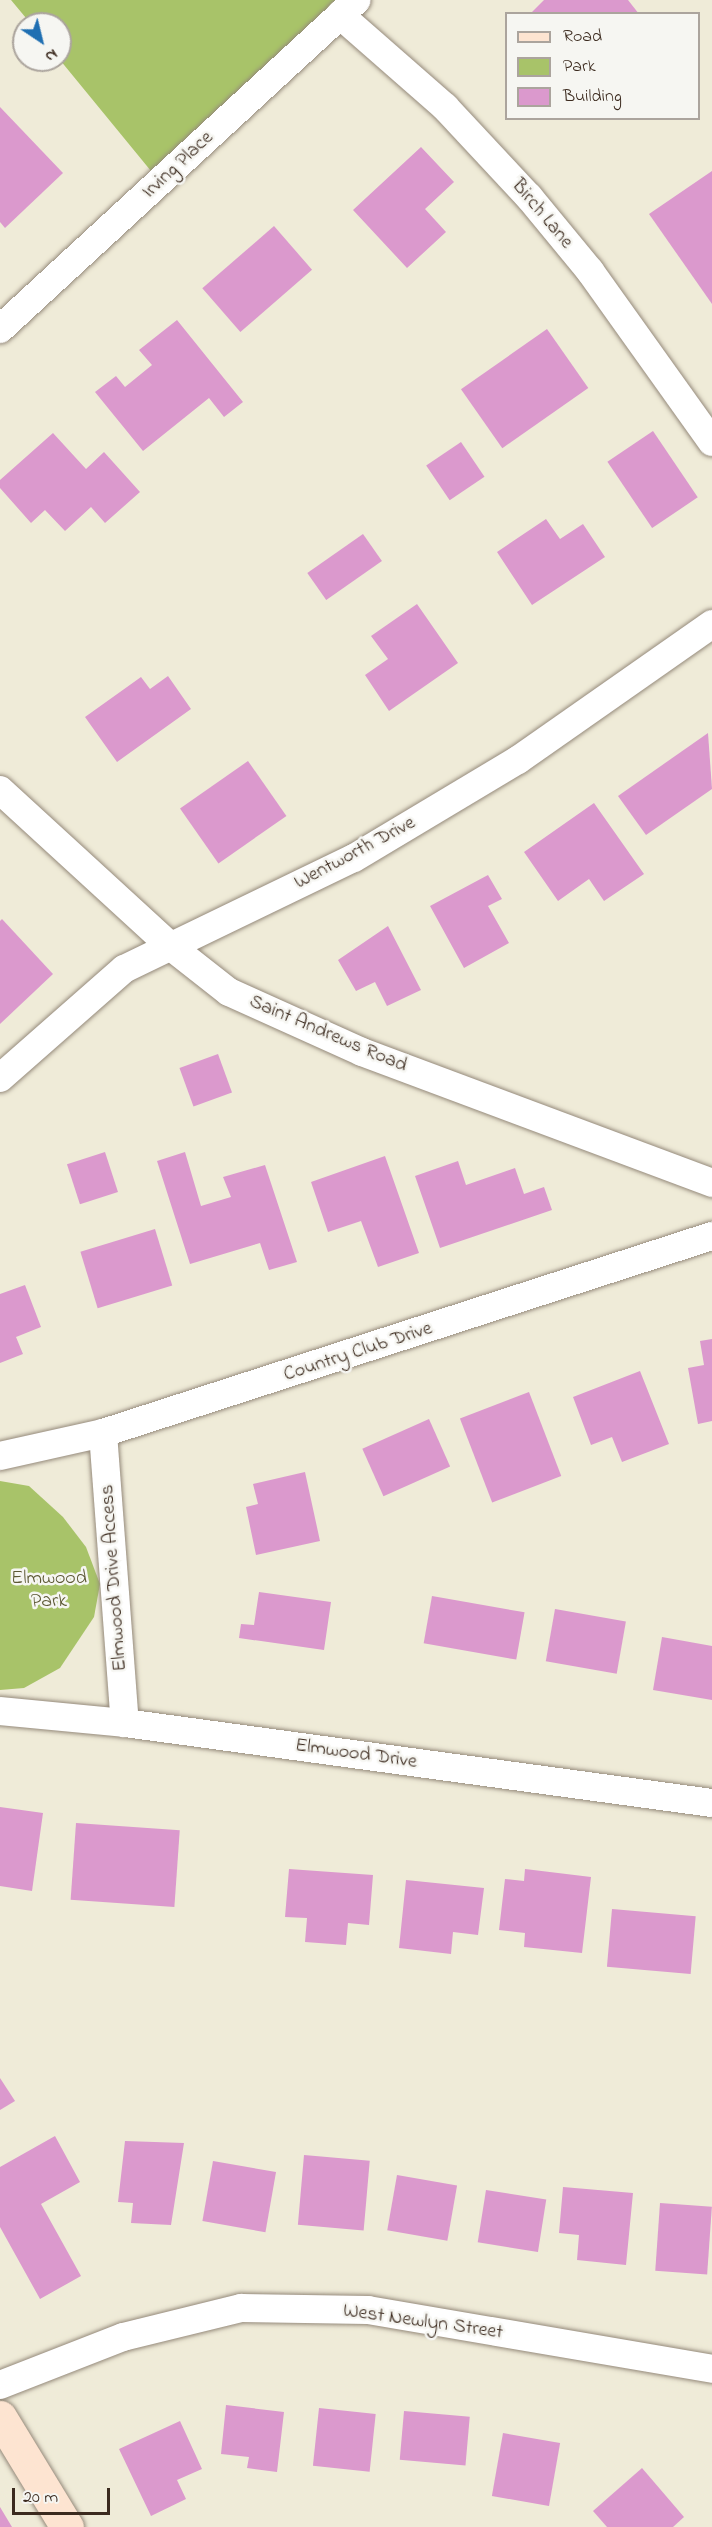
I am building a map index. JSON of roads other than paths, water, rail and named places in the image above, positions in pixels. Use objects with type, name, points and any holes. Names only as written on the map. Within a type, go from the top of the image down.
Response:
[{"type":"main road","points":[[0,2417],[67,2527]]},
{"type":"street","name":"Irving Place","points":[[0,329],[348,8]]},
{"type":"street","name":"Birch Lane","points":[[348,8],[446,107],[529,197],[590,271],[712,442]]},
{"type":"street","name":"Wentworth Drive","points":[[0,1078],[124,969],[169,945],[354,858],[518,760],[712,624]]},
{"type":"street","name":"Saint Andrews Road","points":[[0,790],[169,945],[229,992],[362,1052],[712,1184]]},
{"type":"street","name":"Country Club Drive","points":[[0,1456],[103,1433],[712,1236]]},
{"type":"street","name":"Elmwood Drive Access","points":[[103,1433],[125,1723]]},
{"type":"street","name":"Elmwood Drive","points":[[0,1711],[125,1723],[712,1803]]},
{"type":"street","name":"West Newlyn Street","points":[[0,2385],[123,2337],[241,2308],[368,2310],[711,2372]]},
{"type":"park label","name":"Elmwood Park","points":[[49,1590]]}]
